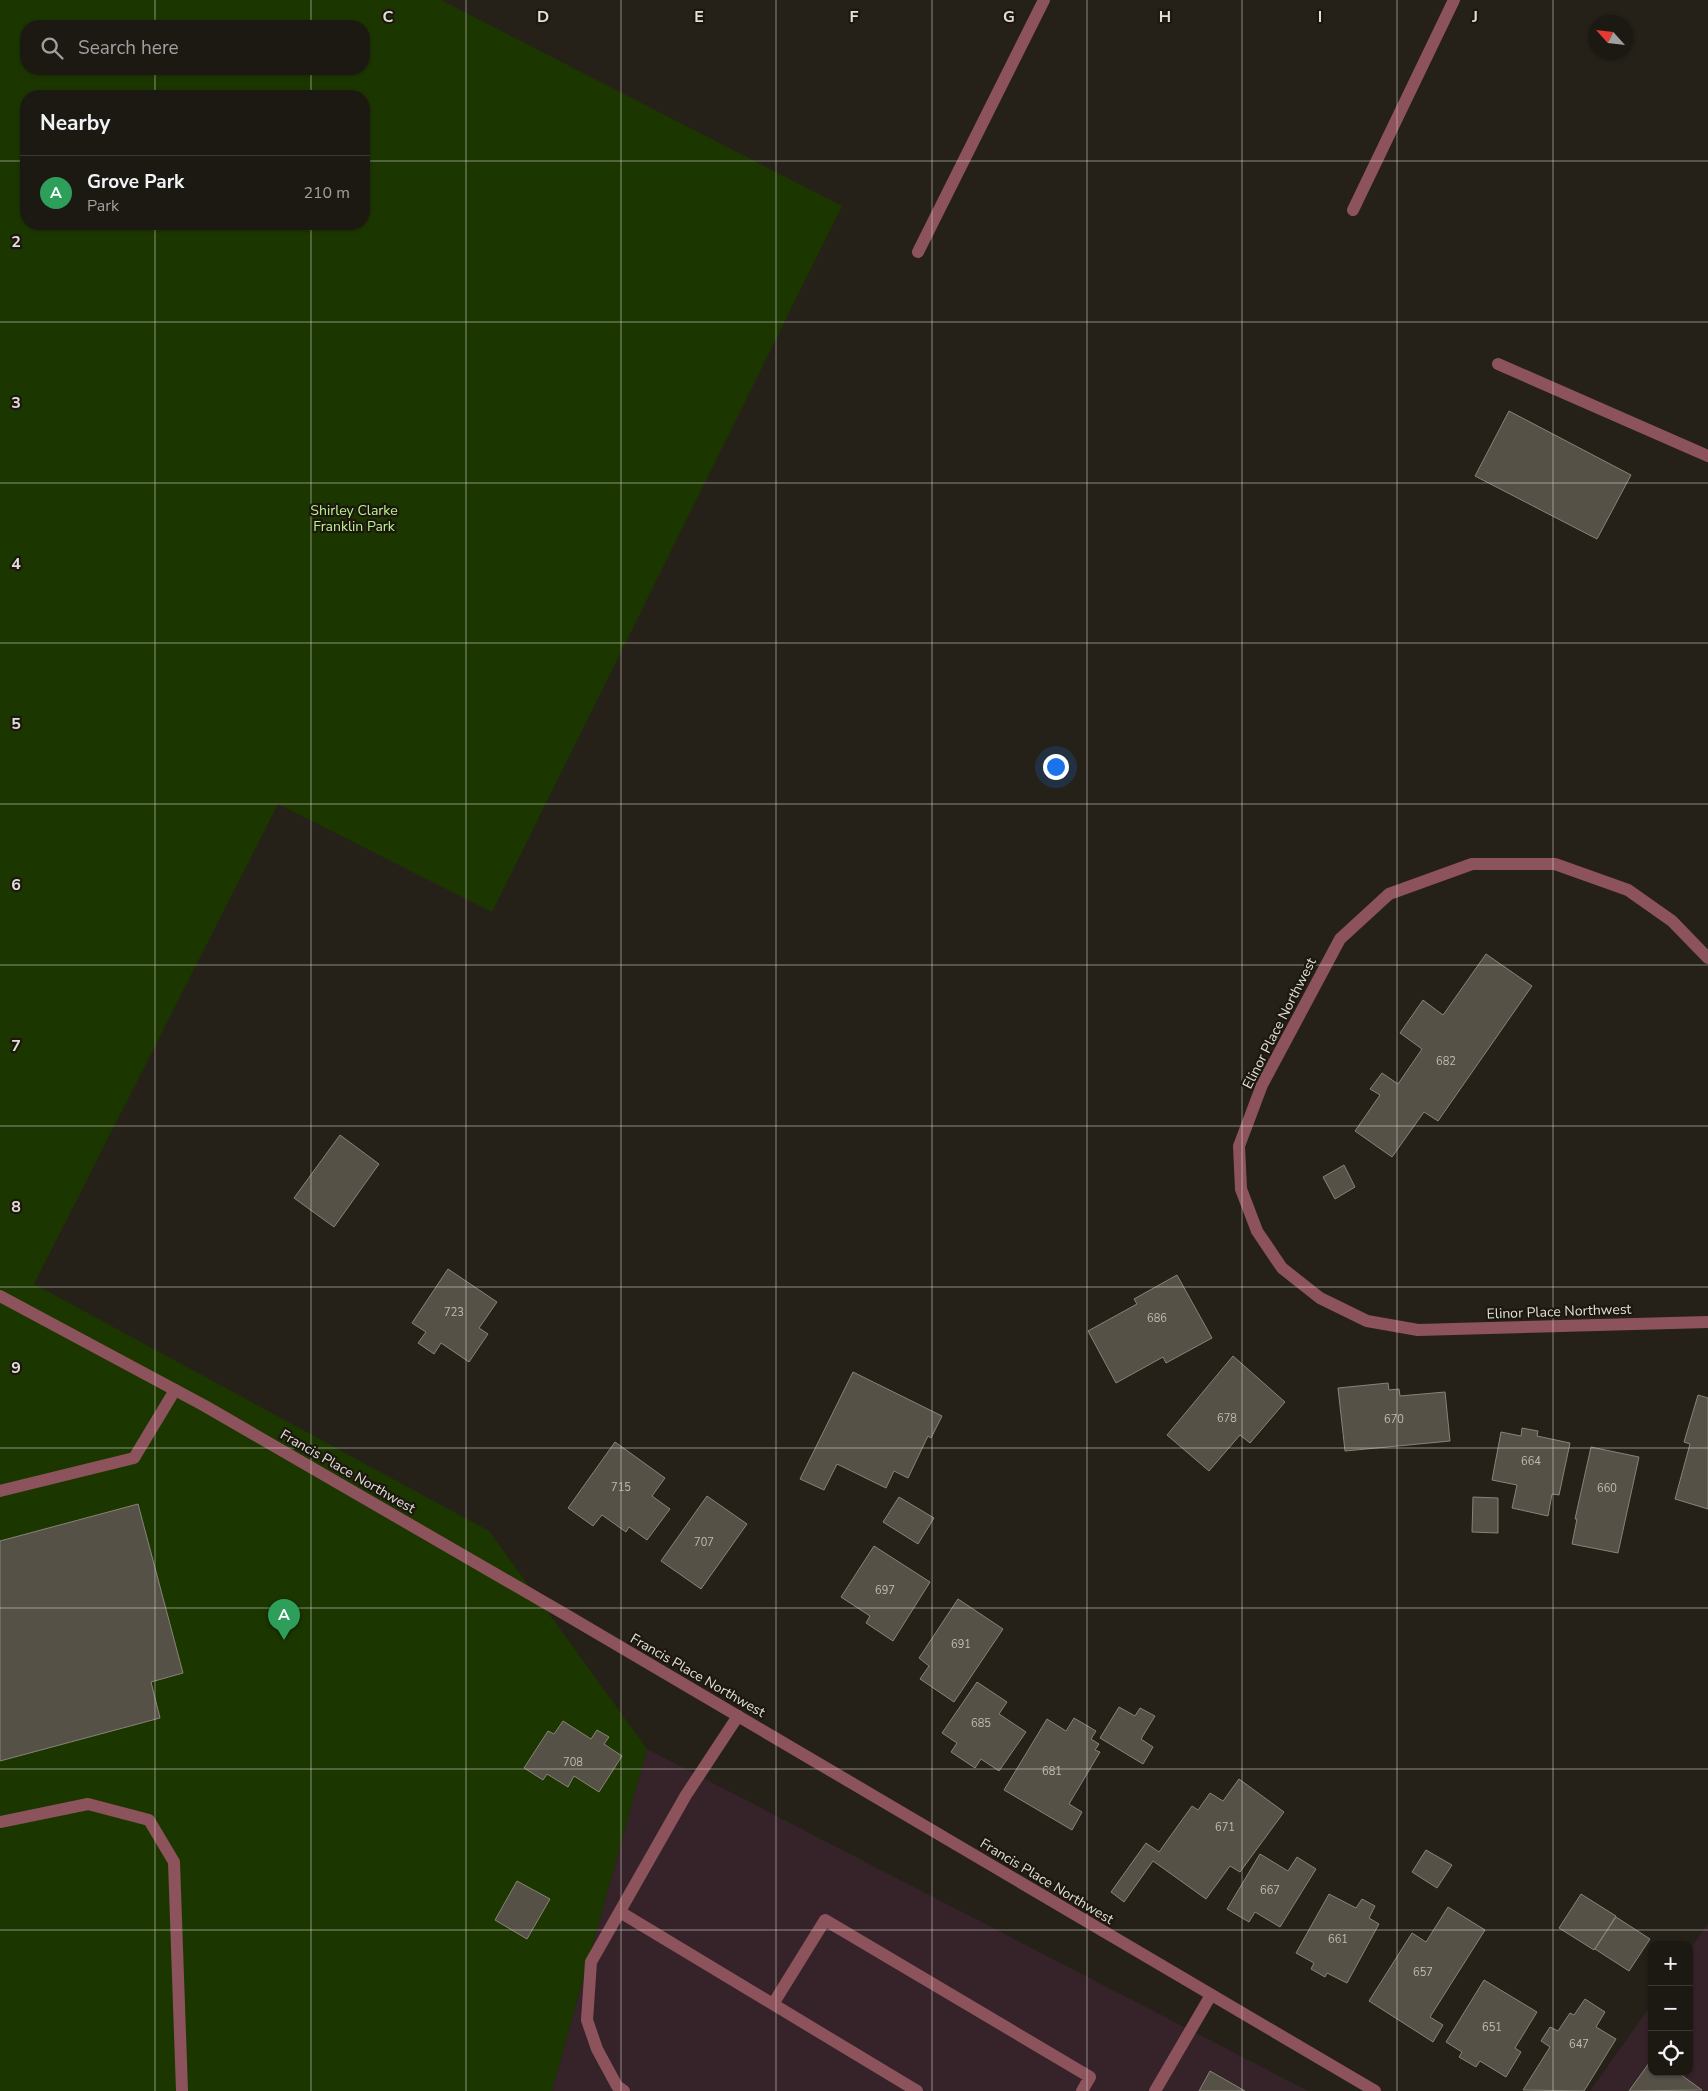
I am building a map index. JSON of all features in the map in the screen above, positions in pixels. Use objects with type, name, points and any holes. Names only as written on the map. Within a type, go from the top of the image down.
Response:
[{"type":"street","points":[[918,252],[1044,0]]},
{"type":"street","points":[[1353,210],[1454,0]]},
{"type":"street","points":[[1498,364],[1708,456]]},
{"type":"street","name":"Elinor Place Northwest","points":[[1708,958],[1672,921],[1628,890],[1555,864],[1472,864],[1389,894],[1340,939],[1262,1085],[1238,1146],[1242,1189],[1257,1231],[1282,1268],[1320,1298],[1367,1320],[1418,1330],[1708,1322]]},
{"type":"street","name":"Francis Place Northwest","points":[[0,1296],[175,1390],[738,1716],[1372,2090]]},
{"type":"street","points":[[0,1491],[134,1458],[175,1390]]},
{"type":"street","points":[[624,2091],[617,2086],[597,2048],[587,2020],[591,1962],[686,1795],[738,1716]]},
{"type":"street","points":[[0,1822],[88,1804],[149,1820],[174,1862],[182,2091]]},
{"type":"street","points":[[620,1912],[917,2091]]},
{"type":"street","points":[[773,2004],[825,1920],[1090,2077],[1082,2091]]},
{"type":"street","points":[[1155,2091],[1211,1995]]},
{"type":"shaded area","points":[[647,1749],[1308,2091],[552,2091]]},
{"type":"shaded area","points":[[1708,1924],[1708,2091],[1590,2091],[1648,2010],[1648,2076],[1693,2076],[1693,1945]]},
{"type":"green space","name":"Shirley Clarke Franklin Park","points":[[0,0],[441,0],[842,206],[492,912],[278,804],[34,1284],[489,1531],[647,1749],[552,2091],[0,2091]]},
{"type":"building","points":[[1509,411],[1631,475],[1597,539],[1475,476]]},
{"type":"building","points":[[1486,954],[1532,986],[1438,1121],[1424,1112],[1392,1157],[1355,1131],[1380,1095],[1370,1089],[1382,1073],[1398,1084],[1422,1049],[1400,1033],[1423,1000],[1443,1015]]},
{"type":"building","points":[[340,1135],[379,1164],[334,1227],[294,1198]]},
{"type":"building","points":[[1344,1165],[1355,1187],[1335,1199],[1323,1177]]},
{"type":"building","points":[[448,1269],[497,1302],[479,1328],[488,1334],[469,1362],[441,1343],[434,1354],[418,1343],[426,1332],[412,1323]]},
{"type":"building","points":[[1177,1275],[1212,1338],[1166,1363],[1163,1357],[1116,1383],[1088,1331],[1137,1304],[1134,1299]]},
{"type":"building","points":[[1233,1356],[1285,1402],[1250,1443],[1240,1435],[1209,1471],[1167,1435]]},
{"type":"building","points":[[853,1372],[942,1416],[931,1438],[928,1436],[908,1478],[894,1471],[886,1488],[837,1464],[824,1490],[800,1479]]},
{"type":"building","points":[[1388,1383],[1389,1390],[1399,1389],[1400,1396],[1445,1392],[1450,1441],[1345,1451],[1338,1388]]},
{"type":"building","points":[[1698,1395],[1708,1398],[1708,1509],[1675,1499],[1690,1444],[1684,1442]]},
{"type":"building","points":[[1522,1428],[1538,1431],[1537,1436],[1570,1443],[1559,1495],[1552,1494],[1548,1516],[1512,1508],[1517,1485],[1492,1480],[1501,1432],[1521,1436]]},
{"type":"building","points":[[615,1442],[665,1478],[652,1496],[670,1509],[647,1540],[629,1527],[626,1532],[602,1515],[593,1526],[568,1508]]},
{"type":"building","points":[[1591,1447],[1639,1457],[1618,1553],[1572,1544],[1577,1519],[1575,1519]]},
{"type":"building","points":[[707,1496],[747,1524],[701,1589],[661,1561]]},
{"type":"building","points":[[899,1497],[934,1518],[918,1544],[883,1522]]},
{"type":"building","points":[[1473,1497],[1498,1498],[1498,1533],[1472,1532]]},
{"type":"building","points":[[138,1504],[183,1673],[151,1682],[160,1718],[0,1761],[0,1541]]},
{"type":"building","points":[[874,1546],[930,1582],[893,1641],[866,1623],[870,1616],[841,1597]]},
{"type":"building","points":[[958,1599],[1003,1629],[954,1702],[920,1679],[929,1666],[919,1658]]},
{"type":"building","points":[[977,1682],[1007,1702],[999,1714],[1026,1732],[999,1771],[981,1759],[975,1768],[951,1752],[957,1743],[942,1733]]},
{"type":"building","points":[[1119,1707],[1135,1716],[1140,1708],[1155,1716],[1141,1739],[1153,1747],[1143,1764],[1100,1738]]},
{"type":"building","points":[[1074,1718],[1096,1731],[1091,1739],[1099,1744],[1095,1750],[1100,1752],[1069,1804],[1082,1812],[1072,1830],[1004,1790],[1047,1719],[1066,1731]]},
{"type":"building","points":[[563,1721],[591,1739],[597,1730],[609,1737],[604,1744],[622,1756],[599,1792],[574,1776],[568,1787],[547,1774],[543,1780],[524,1768],[548,1731],[554,1734]]},
{"type":"building","points":[[1239,1779],[1284,1812],[1240,1872],[1230,1866],[1206,1899],[1153,1861],[1124,1902],[1111,1892],[1146,1843],[1159,1852],[1192,1806],[1198,1810],[1210,1793],[1223,1801]]},
{"type":"building","points":[[1426,1850],[1452,1865],[1437,1888],[1412,1872]]},
{"type":"building","points":[[1260,1854],[1288,1871],[1297,1857],[1316,1869],[1280,1927],[1255,1912],[1249,1922],[1227,1909]]},
{"type":"building","points":[[517,1881],[550,1899],[527,1939],[495,1920]]},
{"type":"building","points":[[1329,1894],[1356,1908],[1362,1899],[1375,1906],[1369,1918],[1379,1924],[1347,1983],[1327,1973],[1325,1977],[1311,1969],[1314,1963],[1296,1953]]},
{"type":"building","points":[[1581,1894],[1616,1916],[1594,1950],[1559,1928]]},
{"type":"building","points":[[1448,1907],[1485,1930],[1430,2017],[1443,2025],[1433,2042],[1369,2001],[1412,1933],[1426,1942]]},
{"type":"building","points":[[1616,1917],[1650,1939],[1629,1971],[1595,1949]]},
{"type":"building","points":[[1484,1980],[1537,2012],[1515,2048],[1521,2052],[1506,2077],[1480,2061],[1476,2067],[1459,2057],[1462,2052],[1446,2042]]},
{"type":"building","points":[[1585,1999],[1605,2012],[1596,2027],[1616,2039],[1584,2091],[1523,2090],[1550,2047],[1541,2041],[1550,2027],[1558,2031],[1570,2013],[1574,2015]]},
{"type":"building","points":[[1648,2065],[1648,2076],[1683,2076],[1702,2090],[1629,2091]]},
{"type":"building","points":[[1210,2071],[1245,2091],[1199,2091]]},
{"type":"place","name":"Grove Park","points":[[284,1640]]}]
